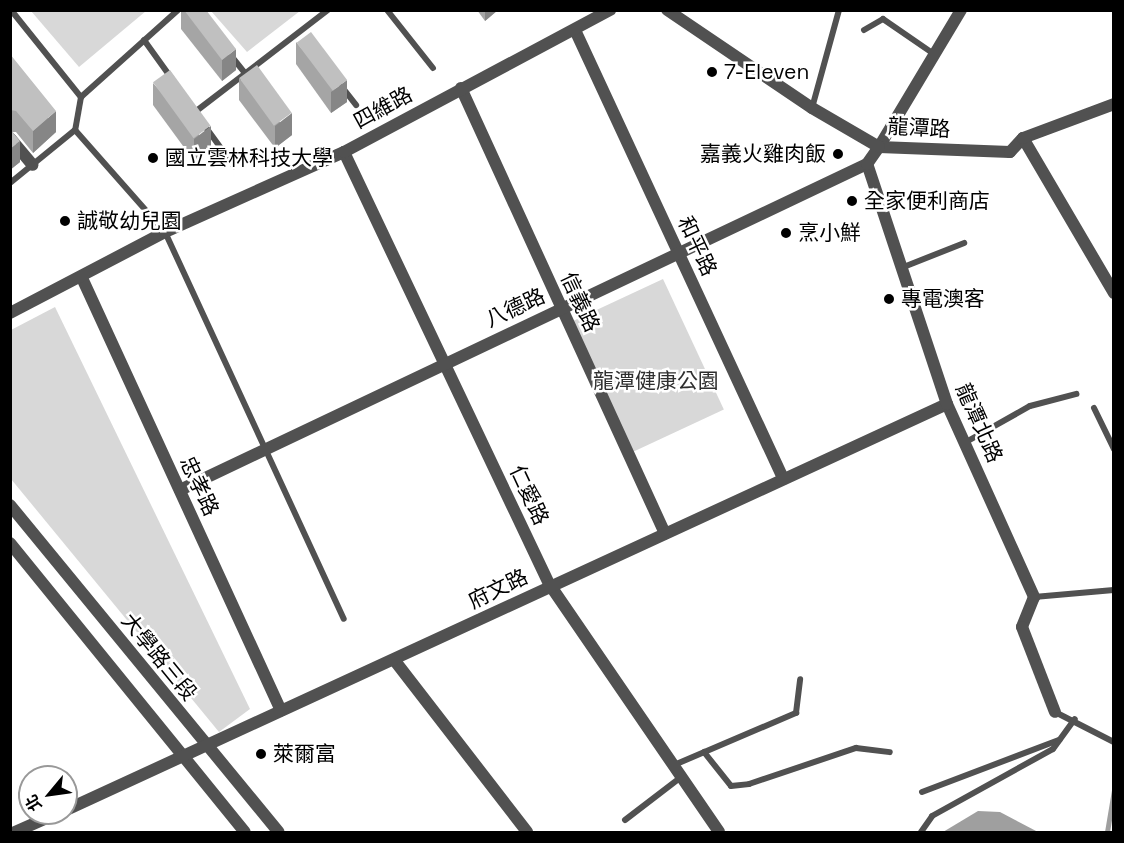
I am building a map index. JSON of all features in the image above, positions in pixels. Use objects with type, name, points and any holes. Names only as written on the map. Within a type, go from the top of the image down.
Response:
[{"type":"street","name":"四維路","points":[[10,313],[82,278],[165,232],[344,152],[610,10]]},
{"type":"street","name":"龍潭路","points":[[667,10],[812,108],[879,147],[1010,152],[1023,138],[1113,104]]},
{"type":"street","points":[[867,164],[961,10]]},
{"type":"street","name":"和平路","points":[[575,30],[783,479]]},
{"type":"street","name":"信義路","points":[[461,88],[665,532]]},
{"type":"street","points":[[10,138],[33,165]]},
{"type":"street","points":[[1023,138],[1113,292]]},
{"type":"street","name":"仁愛路","points":[[344,152],[550,585],[719,832]]},
{"type":"street","name":"八德路","points":[[180,490],[445,361],[867,164]]},
{"type":"street","name":"龍潭北路","points":[[867,164],[947,404],[1034,597]]},
{"type":"street","name":"忠孝路","points":[[82,278],[281,710]]},
{"type":"street","name":"府文路","points":[[78,805],[281,710],[395,661],[550,585],[947,404]]},
{"type":"street","name":"大學路三段","points":[[10,505],[279,832]]},
{"type":"street","points":[[10,543],[245,832]]},
{"type":"street","points":[[1034,597],[1022,627],[1054,712]]},
{"type":"street","points":[[395,661],[527,832]]},
{"type":"street","points":[[15,832],[31,825]]},
{"type":"lane","points":[[11,10],[81,97]]},
{"type":"lane","points":[[10,183],[75,130],[81,97],[178,10]]},
{"type":"lane","points":[[195,111],[328,10]]},
{"type":"lane","points":[[387,10],[434,68]]},
{"type":"lane","points":[[812,108],[839,10]]},
{"type":"lane","points":[[864,30],[883,20],[934,55]]},
{"type":"lane","points":[[301,31],[308,40]]},
{"type":"lane","points":[[144,40],[176,85]]},
{"type":"lane","points":[[224,46],[245,74]]},
{"type":"lane","points":[[335,77],[356,105]]},
{"type":"lane","points":[[189,103],[234,166]]},
{"type":"lane","points":[[75,130],[165,232],[344,619]]},
{"type":"lane","points":[[901,268],[964,243]]},
{"type":"lane","points":[[966,442],[1030,406],[1076,394]]},
{"type":"lane","points":[[1094,408],[1113,449]]},
{"type":"lane","points":[[1034,597],[1113,590]]},
{"type":"lane","points":[[673,765],[796,713],[800,679]]},
{"type":"lane","points":[[1054,712],[1075,719],[1112,738]]},
{"type":"lane","points":[[921,832],[932,816],[1053,749],[1075,719]]},
{"type":"lane","points":[[922,792],[1059,740]]},
{"type":"lane","points":[[704,752],[731,786],[749,784],[856,748],[890,752]]},
{"type":"lane","points":[[625,820],[681,777]]},
{"type":"green space","points":[[31,11],[146,11],[79,67]]},
{"type":"green space","points":[[211,11],[300,11],[247,52]]},
{"type":"green space","name":"龍潭健康公園","points":[[663,279],[724,410],[633,452],[572,321]]},
{"type":"green space","points":[[55,307],[250,709],[219,732],[11,479],[11,330]]},
{"type":"shaded area","points":[[978,811],[1000,812],[1038,832],[943,832]]},
{"type":"building","points":[[184,10],[206,10],[236,49],[222,60]]},
{"type":"building","points":[[311,32],[347,80],[333,91],[297,43]]},
{"type":"building","points":[[10,54],[56,111],[33,131],[16,111],[10,110]]},
{"type":"building","points":[[257,65],[292,113],[274,126],[239,78]]},
{"type":"building","points":[[170,70],[211,126],[194,138],[153,82]]},
{"type":"building","points":[[10,129],[20,141],[10,149]]},
{"type":"waterway","points":[[1107,832],[1114,790]]},
{"type":"place","name":"7-Eleven","points":[[712,72]]},
{"type":"place","name":"嘉義火雞肉飯","points":[[838,154]]},
{"type":"place","name":"國立雲林科技大學","points":[[153,158]]},
{"type":"place","name":"全家便利商店","points":[[852,201]]},
{"type":"place","name":"誠敬幼兒園","points":[[65,221]]},
{"type":"place","name":"烹小鮮","points":[[786,233]]},
{"type":"place","name":"專電澳客","points":[[889,299]]},
{"type":"place","name":"萊爾富","points":[[261,754]]}]
